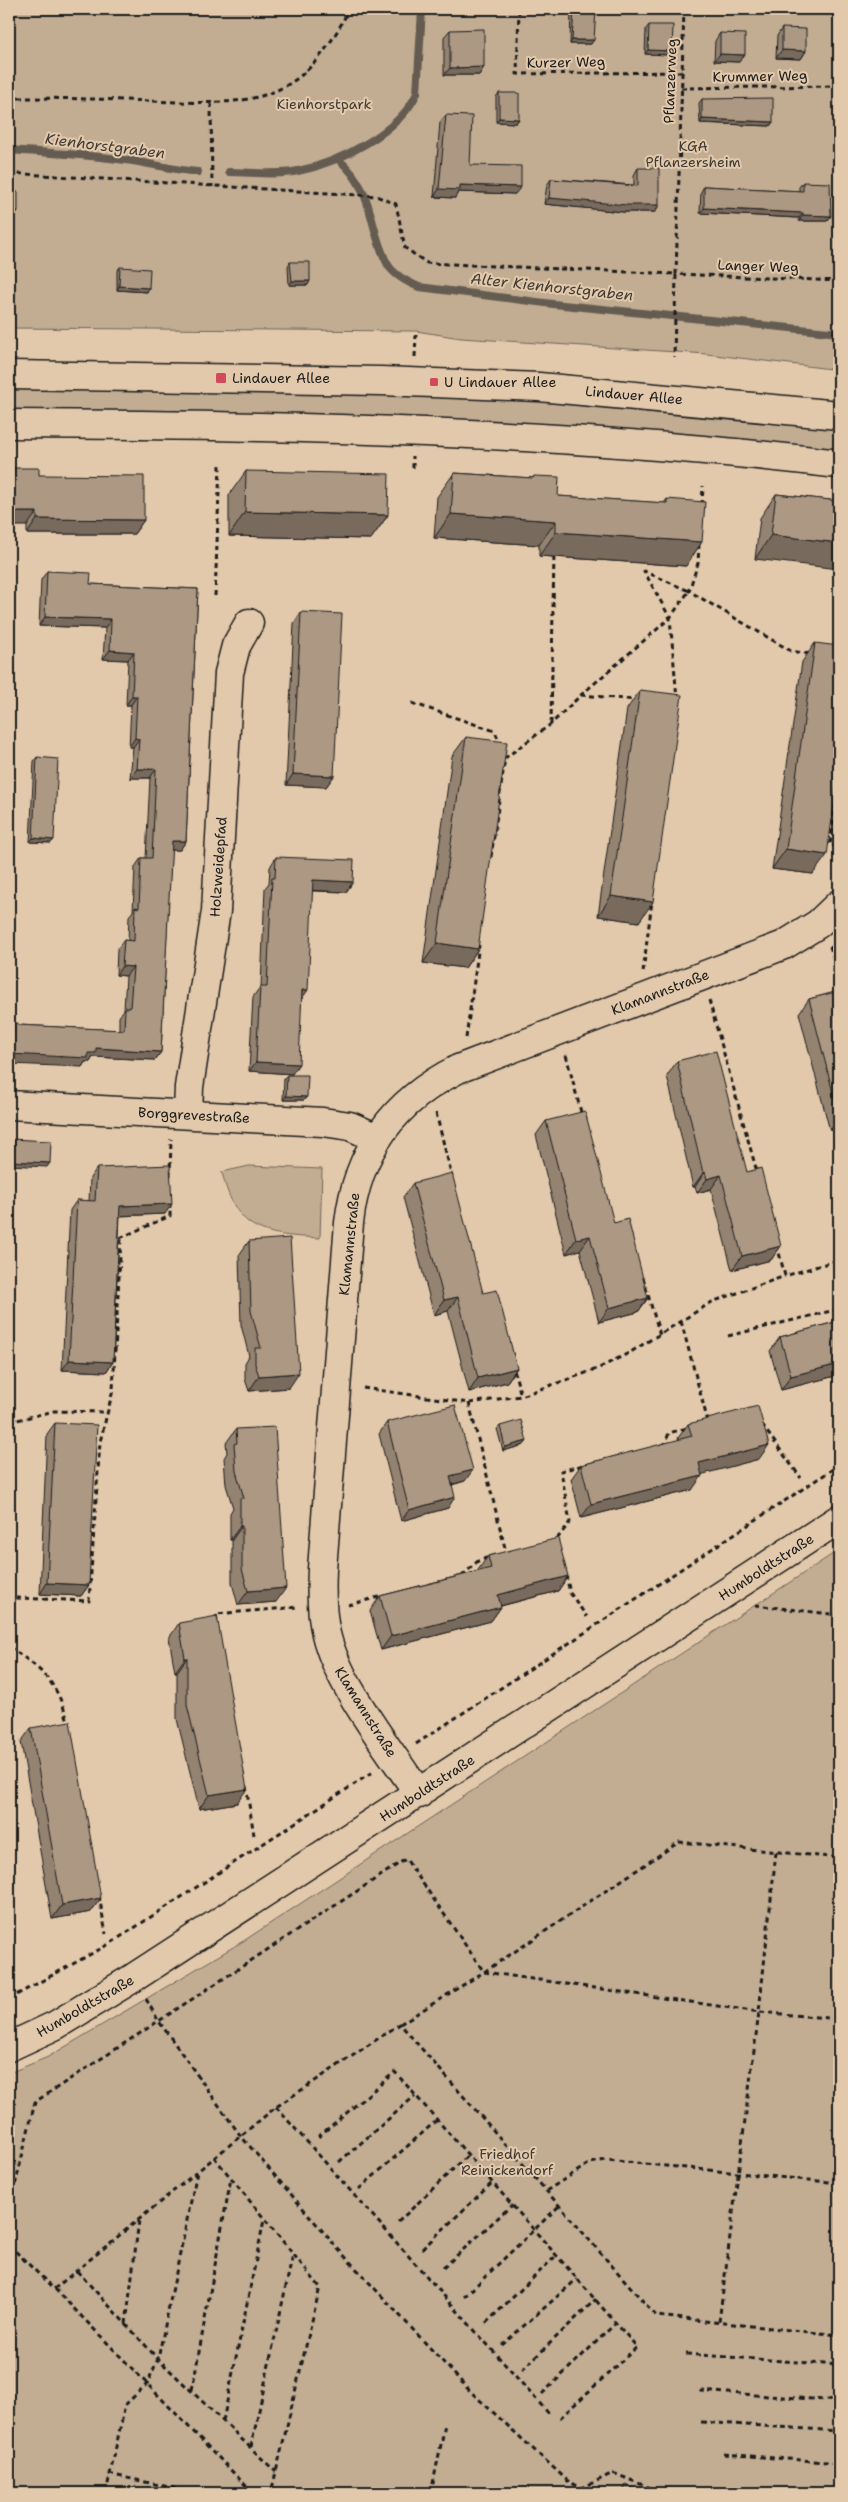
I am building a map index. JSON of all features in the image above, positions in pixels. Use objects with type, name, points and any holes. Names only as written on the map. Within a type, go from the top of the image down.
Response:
[{"type":"street","name":"Lindauer Allee","points":[[9,375],[381,381],[513,386],[694,400],[839,415]]},
{"type":"street","points":[[9,424],[423,431],[680,447],[839,464]]},
{"type":"street","name":"Holzweidepfad","points":[[179,1122],[189,1087],[216,911],[229,673],[236,646],[249,623]]},
{"type":"street","name":"Klamannstraße","points":[[419,1794],[339,1670],[327,1636],[322,1610],[322,1569],[350,1210],[360,1172],[377,1138],[392,1118],[417,1093],[443,1076],[784,945],[818,924],[839,904]]},
{"type":"street","name":"Borggrevestraße","points":[[9,1105],[179,1122],[323,1122],[350,1126],[377,1138]]},
{"type":"street","name":"Humboldtstraße","points":[[9,2048],[56,2025],[130,1980],[419,1794],[839,1519]]},
{"type":"path","points":[[9,98],[212,103],[251,100],[274,91],[296,79],[316,62],[328,47],[349,9]]},
{"type":"path","name":"Kurzer Weg","points":[[519,9],[517,74],[682,72]]},
{"type":"path","name":"Pflanzerweg","points":[[674,357],[684,9]]},
{"type":"path","name":"Krummer Weg","points":[[681,88],[839,86]]},
{"type":"path","points":[[9,173],[212,186],[212,103]]},
{"type":"path","name":"Langer Weg","points":[[212,186],[376,196],[396,204],[406,248],[427,263],[839,281]]},
{"type":"path","points":[[215,596],[220,466]]},
{"type":"path","points":[[701,515],[703,486]]},
{"type":"path","points":[[505,758],[551,724],[581,695],[670,618],[689,590],[698,563],[700,534]]},
{"type":"path","points":[[551,724],[554,545]]},
{"type":"path","points":[[677,703],[670,618],[644,571],[689,590],[791,651],[820,656]]},
{"type":"path","points":[[581,695],[639,700]]},
{"type":"path","points":[[412,702],[495,731],[505,758],[490,864]]},
{"type":"path","points":[[839,785],[830,845],[839,846]]},
{"type":"path","points":[[642,975],[652,898]]},
{"type":"path","points":[[828,938],[839,978]]},
{"type":"path","points":[[466,1038],[479,940]]},
{"type":"path","points":[[708,993],[760,1182]]},
{"type":"path","points":[[564,1048],[585,1125]]},
{"type":"path","points":[[434,1104],[454,1181]]},
{"type":"path","points":[[170,1178],[179,1122]]},
{"type":"path","points":[[112,1238],[121,1238],[170,1216],[170,1197]]},
{"type":"path","points":[[16,1598],[89,1600],[93,1567],[94,1517],[100,1442],[113,1390],[121,1238]]},
{"type":"path","points":[[775,1238],[785,1276]]},
{"type":"path","points":[[355,1386],[469,1403],[521,1396],[596,1369],[660,1335],[712,1302],[838,1259],[839,1266]]},
{"type":"path","points":[[641,1271],[660,1335]]},
{"type":"path","points":[[110,1287],[118,1286]]},
{"type":"path","points":[[728,1336],[839,1310]]},
{"type":"path","points":[[681,1321],[708,1422]]},
{"type":"path","points":[[107,1344],[115,1344]]},
{"type":"path","points":[[514,1367],[521,1396]]},
{"type":"path","points":[[469,1403],[506,1552]]},
{"type":"path","points":[[9,1422],[54,1411],[108,1412]]},
{"type":"path","points":[[758,1419],[801,1478]]},
{"type":"path","points":[[701,1425],[717,1420]]},
{"type":"path","points":[[655,1446],[665,1444],[669,1433],[693,1427]]},
{"type":"path","points":[[549,1542],[557,1539],[570,1522],[561,1471],[590,1463]]},
{"type":"path","points":[[412,1746],[839,1465]]},
{"type":"path","points":[[92,1467],[98,1467]]},
{"type":"path","points":[[85,1517],[94,1517]]},
{"type":"path","points":[[557,1539],[559,1548]]},
{"type":"path","points":[[456,1577],[464,1575],[478,1561],[514,1550]]},
{"type":"path","points":[[88,1566],[93,1567]]},
{"type":"path","points":[[564,1566],[570,1593],[587,1617]]},
{"type":"path","points":[[348,1605],[393,1594]]},
{"type":"path","points":[[754,1605],[839,1615]]},
{"type":"path","points":[[218,1623],[216,1614],[303,1607]]},
{"type":"path","points":[[9,1647],[36,1665],[51,1682],[62,1703],[70,1731]]},
{"type":"path","points":[[9,1999],[111,1943],[377,1769]]},
{"type":"path","points":[[244,1777],[254,1835]]},
{"type":"path","points":[[54,2289],[276,2107],[679,1842],[839,1858]]},
{"type":"path","points":[[719,2322],[759,2012],[776,1852]]},
{"type":"path","points":[[9,2211],[35,2102],[406,1859],[484,1972],[759,2012],[839,2019]]},
{"type":"path","points":[[98,1893],[106,1934]]},
{"type":"path","points":[[144,1996],[158,2020],[240,2135],[338,2249],[470,2391],[569,2482],[582,2488],[613,2473],[663,2493]]},
{"type":"path","points":[[400,2024],[656,2316],[839,2335]]},
{"type":"path","points":[[318,2137],[395,2072],[596,2299],[637,2347],[560,2418]]},
{"type":"path","points":[[339,2162],[415,2096]]},
{"type":"path","points":[[276,2107],[550,2415]]},
{"type":"path","points":[[359,2189],[437,2120]]},
{"type":"path","points":[[398,2222],[468,2155]]},
{"type":"path","points":[[214,2157],[320,2287],[271,2493]]},
{"type":"path","points":[[546,2191],[590,2162],[606,2160],[839,2183]]},
{"type":"path","points":[[106,2493],[125,2405],[147,2384],[158,2359],[197,2172]]},
{"type":"path","points":[[192,2391],[231,2178]]},
{"type":"path","points":[[422,2249],[492,2183]]},
{"type":"path","points":[[444,2268],[512,2205]]},
{"type":"path","points":[[464,2297],[559,2206]]},
{"type":"path","points":[[126,2324],[139,2219]]},
{"type":"path","points":[[223,2421],[264,2219]]},
{"type":"path","points":[[9,2245],[253,2493]]},
{"type":"path","points":[[251,2448],[293,2254]]},
{"type":"path","points":[[486,2323],[557,2255]]},
{"type":"path","points":[[77,2271],[158,2359],[276,2472]]},
{"type":"path","points":[[502,2345],[577,2279]]},
{"type":"path","points":[[522,2370],[596,2299]]},
{"type":"path","points":[[542,2394],[616,2323]]},
{"type":"path","points":[[686,2354],[839,2365]]},
{"type":"path","points":[[700,2391],[839,2401]]},
{"type":"path","points":[[702,2422],[839,2431]]},
{"type":"path","points":[[431,2493],[445,2425]]},
{"type":"path","points":[[724,2454],[839,2462]]},
{"type":"path","points":[[109,2474],[196,2493]]},
{"type":"green space","points":[[9,9],[839,9],[839,370],[707,354],[461,338],[416,331],[9,328]]},
{"type":"green space","points":[[9,386],[493,396],[839,426],[839,451],[710,437],[516,422],[9,411]]},
{"type":"green space","points":[[249,1166],[322,1169],[320,1238],[269,1232],[256,1227],[245,1219],[235,1208],[222,1172]]},
{"type":"green space","name":"Friedhof Reinickendorf","points":[[839,1550],[839,2493],[9,2493],[9,2073],[48,2057],[245,1940]]},
{"type":"building","points":[[574,9],[596,9],[594,40],[572,40]]},
{"type":"building","points":[[649,25],[673,25],[672,51],[648,50]]},
{"type":"building","points":[[782,28],[806,29],[806,51],[782,50]]},
{"type":"building","points":[[484,29],[484,67],[450,68],[450,30]]},
{"type":"building","points":[[720,33],[745,34],[745,55],[720,54]]},
{"type":"building","points":[[499,93],[519,93],[519,119],[499,118]]},
{"type":"building","points":[[773,98],[773,122],[702,119],[702,99]]},
{"type":"building","points":[[446,115],[472,116],[470,165],[521,166],[521,187],[460,185],[460,190],[439,189]]},
{"type":"building","points":[[638,168],[659,168],[659,205],[627,205],[549,198],[551,179],[638,186]]},
{"type":"building","points":[[803,182],[830,183],[831,216],[704,208],[704,186],[803,191]]},
{"type":"building","points":[[9,192],[18,192],[18,211],[9,211]]},
{"type":"building","points":[[290,262],[310,262],[310,281],[292,281]]},
{"type":"building","points":[[120,267],[150,269],[149,288],[119,286]]},
{"type":"building","points":[[9,468],[39,468],[39,475],[144,476],[144,520],[37,519],[37,512],[9,512]]},
{"type":"building","points":[[246,471],[389,474],[388,515],[245,512]]},
{"type":"building","points":[[454,473],[533,478],[534,476],[559,477],[558,496],[667,503],[667,499],[705,502],[702,542],[556,532],[556,521],[451,514]]},
{"type":"building","points":[[776,494],[839,501],[839,543],[771,535]]},
{"type":"building","points":[[47,571],[91,573],[90,584],[198,589],[186,841],[172,841],[161,1052],[96,1048],[96,1053],[88,1053],[88,1058],[9,1054],[9,1023],[124,1030],[125,1008],[130,1008],[133,967],[122,966],[124,940],[134,941],[135,907],[139,908],[141,858],[152,858],[156,769],[137,769],[139,739],[135,738],[137,696],[132,696],[134,652],[110,650],[111,619],[45,617]]},
{"type":"building","points":[[301,612],[342,614],[334,776],[293,774]]},
{"type":"building","points":[[815,643],[839,646],[839,769],[827,855],[786,849]]},
{"type":"building","points":[[640,690],[682,695],[653,902],[611,896]]},
{"type":"building","points":[[466,737],[507,742],[478,949],[437,943]]},
{"type":"building","points":[[37,757],[58,759],[54,840],[33,838]]},
{"type":"building","points":[[276,857],[354,860],[353,882],[313,880],[308,990],[302,990],[299,1064],[256,1062],[260,987],[267,987],[272,878],[275,878]]},
{"type":"building","points":[[839,991],[839,1116],[809,999]]},
{"type":"building","points":[[716,1051],[747,1172],[761,1168],[781,1246],[742,1256],[721,1175],[707,1179],[705,1172],[703,1173],[677,1061]]},
{"type":"building","points":[[287,1075],[308,1075],[307,1097],[286,1096]]},
{"type":"building","points":[[585,1111],[614,1223],[628,1219],[648,1298],[609,1308],[590,1236],[576,1239],[546,1121]]},
{"type":"building","points":[[9,1139],[51,1141],[50,1163],[9,1161]]},
{"type":"building","points":[[170,1165],[172,1204],[120,1206],[113,1362],[69,1360],[77,1200],[95,1201],[97,1168]]},
{"type":"building","points":[[452,1173],[483,1293],[497,1290],[517,1368],[478,1378],[458,1297],[444,1300],[413,1183]]},
{"type":"building","points":[[290,1238],[299,1373],[259,1376],[255,1364],[255,1348],[261,1348],[251,1311],[249,1241]]},
{"type":"building","points":[[839,1321],[839,1364],[791,1376],[780,1337]]},
{"type":"building","points":[[455,1405],[473,1470],[450,1476],[455,1497],[409,1510],[387,1422]]},
{"type":"building","points":[[758,1406],[769,1445],[699,1463],[702,1476],[591,1504],[581,1465],[692,1436],[688,1424]]},
{"type":"building","points":[[521,1420],[527,1441],[505,1447],[500,1426]]},
{"type":"building","points":[[55,1423],[97,1425],[89,1585],[47,1583]]},
{"type":"building","points":[[275,1427],[286,1588],[248,1591],[242,1569],[240,1498],[244,1498],[236,1471],[234,1444],[237,1443],[236,1429]]},
{"type":"building","points":[[558,1538],[568,1576],[498,1595],[501,1607],[391,1636],[380,1596],[491,1568],[488,1556]]},
{"type":"building","points":[[217,1616],[247,1789],[209,1795],[187,1705],[187,1658],[185,1658],[179,1623]]},
{"type":"building","points":[[70,1721],[101,1898],[62,1905],[31,1728]]},
{"type":"building","points":[[626,2485],[645,2493],[622,2493]]},
{"type":"waterway","name":"Kienhorstgraben","points":[[229,172],[281,173],[314,167],[366,144],[397,121],[409,107],[417,93],[422,9]]},
{"type":"waterway","name":"Kienhorstgraben","points":[[9,150],[110,158],[198,172]]},
{"type":"waterway","name":"Alter Kienhorstgraben","points":[[338,159],[359,184],[365,197],[381,251],[388,265],[402,278],[419,287],[553,304],[839,333]]},
{"type":"place","name":"Lindauer Allee","points":[[221,378]]},
{"type":"place","name":"U Lindauer Allee","points":[[434,382]]},
{"type":"park label","name":"Kienhorstpark","points":[[324,104]]},
{"type":"park label","name":"KGA Pflanzersheim","points":[[693,154]]}]
